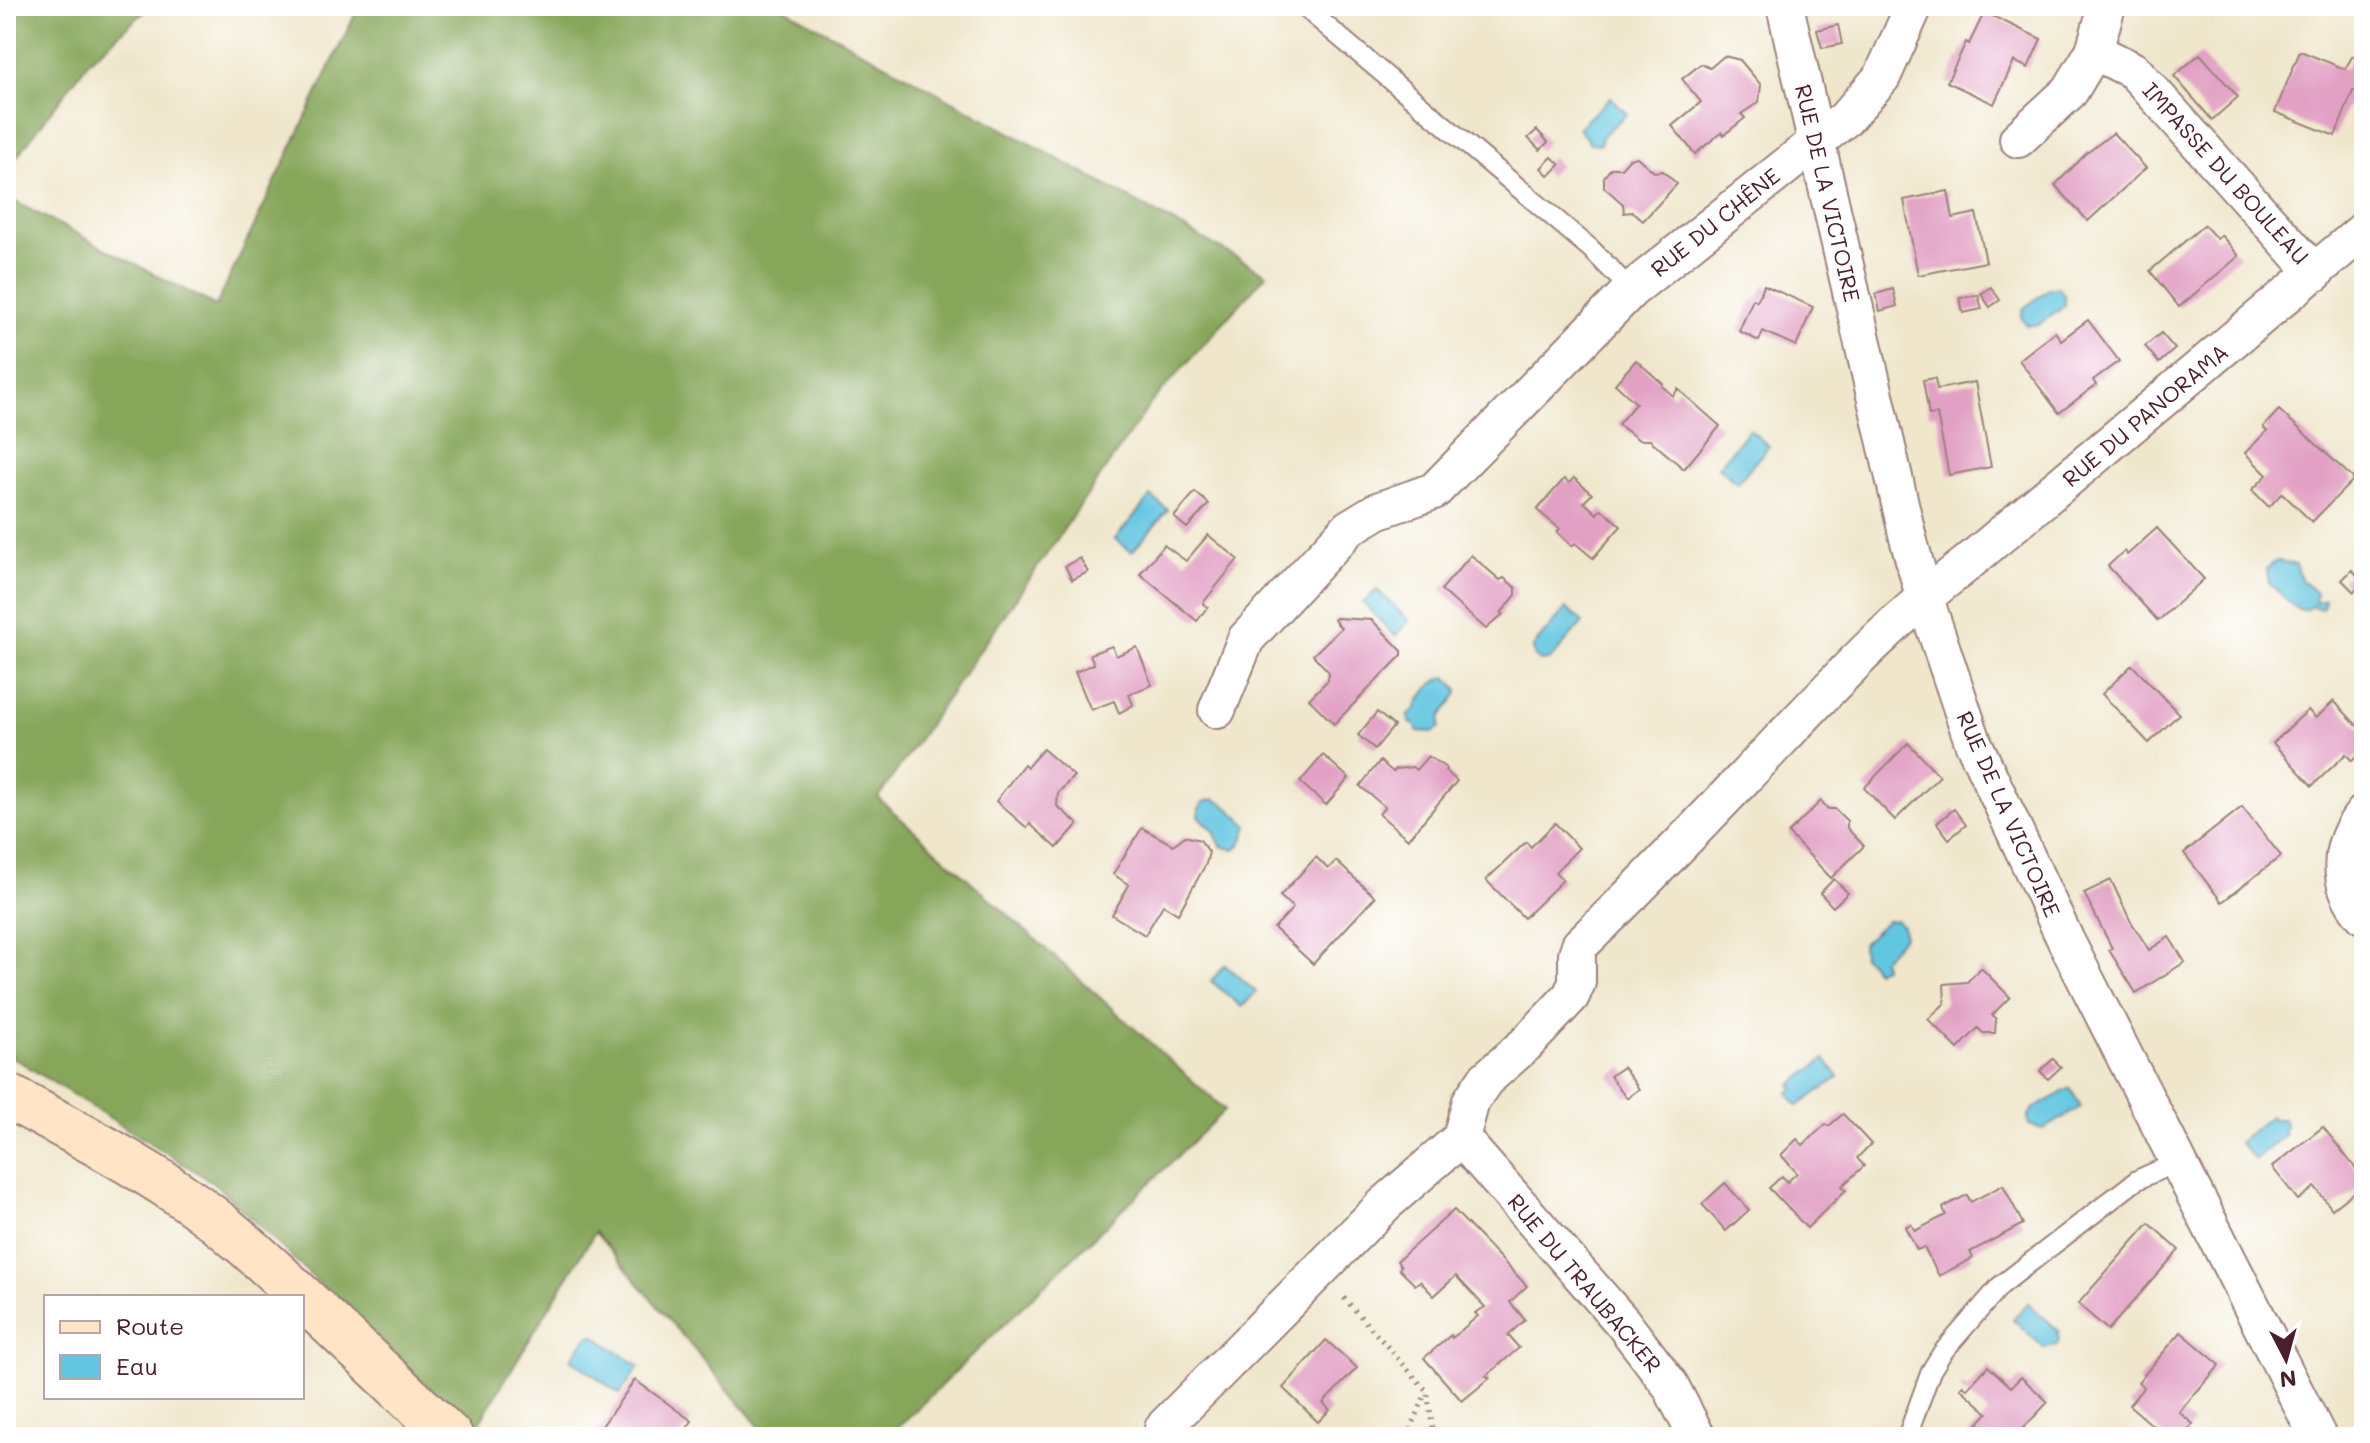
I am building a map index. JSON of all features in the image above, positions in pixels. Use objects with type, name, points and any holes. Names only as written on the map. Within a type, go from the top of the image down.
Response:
[{"type":"main road","points":[[6,1095],[119,1156],[182,1196],[266,1263],[300,1295]]},
{"type":"main road","points":[[304,1299],[451,1437]]},
{"type":"street","name":"RUE DE LA VICTOIRE","points":[[1785,6],[1908,538],[1973,742],[2066,941],[2318,1437]]},
{"type":"street","name":"RUE DU CHÊNE","points":[[1217,710],[1246,639],[1349,528],[1377,511],[1434,491],[1631,290],[1845,119],[1882,77],[1914,6]]},
{"type":"street","points":[[2018,139],[2070,91],[2094,51],[2107,6]]},
{"type":"street","name":"IMPASSE DU BOULEAU","points":[[2094,51],[2134,71],[2315,273]]},
{"type":"street","name":"RUE DU PANORAMA","points":[[1461,1138],[1471,1101],[1485,1080],[1526,1044],[1571,996],[1577,982],[1580,945],[1641,886],[1875,640],[2364,230]]},
{"type":"street","points":[[2364,813],[2345,841],[2343,857],[2350,895],[2364,916]]},
{"type":"street","points":[[1163,1428],[1385,1204],[1461,1138]]},
{"type":"street","name":"RUE DU TRAUBACKER","points":[[1461,1138],[1623,1323],[1670,1385],[1697,1437]]},
{"type":"lane","points":[[1303,6],[1591,249],[1631,290]]},
{"type":"lane","points":[[1907,1437],[1931,1371],[1942,1353],[2000,1286],[2137,1180],[2179,1161]]},
{"type":"path","points":[[1320,1270],[1427,1391],[1434,1437]]},
{"type":"path","points":[[1408,1437],[1427,1391]]},
{"type":"green space","points":[[6,6],[151,6],[90,60],[6,171]]},
{"type":"green space","points":[[359,6],[780,6],[1267,274],[1151,403],[878,798],[1225,1110],[888,1437],[768,1437],[595,1232],[474,1431],[214,1183],[6,1053],[6,197],[216,306]]},
{"type":"water","points":[[1611,97],[1627,114],[1602,136],[1601,144],[1590,143],[1578,128]]},
{"type":"water","points":[[2050,288],[2059,288],[2065,297],[2065,305],[2038,325],[2027,325],[2021,317],[2024,308]]},
{"type":"water","points":[[1749,429],[1769,446],[1737,483],[1718,467]]},
{"type":"water","points":[[1151,496],[1168,510],[1132,552],[1115,539]]},
{"type":"water","points":[[2279,561],[2296,565],[2302,581],[2316,593],[2315,603],[2325,600],[2323,608],[2311,606],[2305,610],[2297,609],[2269,583],[2267,569]]},
{"type":"water","points":[[1377,590],[1409,621],[1395,636],[1363,603]]},
{"type":"water","points":[[1566,608],[1583,622],[1551,659],[1541,661],[1535,657],[1533,647]]},
{"type":"water","points":[[1446,677],[1458,693],[1441,716],[1439,728],[1433,732],[1418,731],[1409,722],[1409,714],[1432,685]]},
{"type":"water","points":[[1213,799],[1224,804],[1248,826],[1235,850],[1221,846],[1214,831],[1199,816],[1203,802]]},
{"type":"water","points":[[1896,920],[1903,926],[1904,936],[1882,960],[1884,967],[1875,971],[1863,957],[1862,944],[1887,921]]},
{"type":"water","points":[[1225,965],[1256,992],[1242,1007],[1211,981]]},
{"type":"water","points":[[1825,1059],[1839,1077],[1798,1106],[1788,1093],[1794,1089],[1791,1085]]},
{"type":"water","points":[[2070,1088],[2081,1107],[2043,1129],[2029,1125],[2028,1117],[2033,1109]]},
{"type":"water","points":[[2270,1116],[2283,1119],[2285,1134],[2255,1160],[2239,1142]]},
{"type":"water","points":[[2028,1303],[2060,1332],[2057,1334],[2057,1345],[2044,1348],[2013,1319]]},
{"type":"water","points":[[593,1335],[639,1366],[620,1394],[571,1359],[588,1336]]},
{"type":"building","points":[[1982,11],[2041,39],[2028,68],[2014,61],[1994,104],[1947,82],[1966,42],[1969,44]]},
{"type":"building","points":[[1838,25],[1842,44],[1822,48],[1817,30]]},
{"type":"building","points":[[2300,51],[2345,69],[2352,57],[2364,54],[2364,93],[2353,91],[2335,136],[2275,112]]},
{"type":"building","points":[[2200,54],[2238,97],[2212,120],[2174,76]]},
{"type":"building","points":[[1724,56],[1740,60],[1761,85],[1759,102],[1741,114],[1745,118],[1695,154],[1672,126],[1701,102],[1682,79],[1701,64],[1710,68]]},
{"type":"building","points":[[1537,130],[1548,142],[1540,150],[1528,138]]},
{"type":"building","points":[[2113,133],[2146,168],[2088,221],[2055,185],[2087,153]]},
{"type":"building","points":[[1552,157],[1560,165],[1549,176],[1541,168]]},
{"type":"building","points":[[1637,157],[1654,172],[1663,171],[1677,184],[1643,221],[1632,212],[1624,213],[1623,204],[1604,187],[1604,177],[1611,168],[1621,168],[1629,159]]},
{"type":"building","points":[[1948,191],[1953,218],[1976,213],[1986,262],[1918,275],[1904,200]]},
{"type":"building","points":[[2204,225],[2217,239],[2221,235],[2239,256],[2179,307],[2150,271]]},
{"type":"building","points":[[1764,285],[1813,307],[1796,346],[1763,331],[1759,341],[1739,331],[1753,299],[1757,301]]},
{"type":"building","points":[[1991,287],[2000,300],[1990,307],[1981,294]]},
{"type":"building","points":[[1893,289],[1897,306],[1880,311],[1876,294]]},
{"type":"building","points":[[1978,295],[1982,309],[1963,313],[1960,298]]},
{"type":"building","points":[[2088,320],[2119,361],[2093,380],[2096,385],[2059,413],[2019,360],[2055,332],[2061,340]]},
{"type":"building","points":[[2161,333],[2175,349],[2159,363],[2145,346]]},
{"type":"building","points":[[1636,360],[1673,396],[1678,389],[1720,426],[1684,469],[1650,440],[1639,440],[1618,424],[1636,403],[1615,384]]},
{"type":"building","points":[[1935,378],[1937,389],[1975,382],[1991,467],[1949,475],[1937,414],[1929,415],[1923,380]]},
{"type":"building","points":[[2279,410],[2354,479],[2312,522],[2282,493],[2269,507],[2252,490],[2267,475],[2245,453],[2267,431],[2263,427]]},
{"type":"building","points":[[1574,478],[1592,494],[1584,502],[1597,514],[1601,509],[1621,526],[1593,558],[1575,543],[1572,546],[1557,532],[1560,529],[1537,510],[1564,479],[1569,483]]},
{"type":"building","points":[[1195,492],[1209,504],[1187,528],[1174,517]]},
{"type":"building","points":[[2157,528],[2204,579],[2158,621],[2108,566],[2124,551],[2127,555]]},
{"type":"building","points":[[1208,535],[1238,559],[1203,603],[1208,607],[1197,621],[1140,574],[1164,545],[1186,561]]},
{"type":"building","points":[[1471,555],[1500,580],[1504,578],[1516,588],[1516,595],[1503,614],[1486,629],[1441,590]]},
{"type":"building","points":[[1080,558],[1088,572],[1072,580],[1065,566]]},
{"type":"building","points":[[2352,570],[2364,582],[2354,592],[2342,580]]},
{"type":"building","points":[[1334,620],[1372,620],[1402,651],[1402,655],[1334,724],[1309,699],[1328,680],[1329,672],[1313,655],[1341,628]]},
{"type":"building","points":[[1112,646],[1116,656],[1137,647],[1152,685],[1129,694],[1133,705],[1119,713],[1114,701],[1091,710],[1075,672],[1094,664],[1090,654]]},
{"type":"building","points":[[2132,665],[2179,714],[2149,743],[2102,694]]},
{"type":"building","points":[[2334,701],[2364,733],[2364,750],[2352,761],[2346,754],[2312,786],[2273,743],[2308,710],[2316,718]]},
{"type":"building","points":[[1377,712],[1394,726],[1375,749],[1358,735]]},
{"type":"building","points":[[1908,743],[1940,776],[1895,820],[1864,788]]},
{"type":"building","points":[[1043,749],[1074,776],[1058,793],[1057,806],[1078,824],[1057,848],[1030,824],[1027,828],[996,801],[1024,764],[1027,767]]},
{"type":"building","points":[[1323,755],[1349,778],[1326,805],[1300,782]]},
{"type":"building","points":[[1428,756],[1446,768],[1457,781],[1408,839],[1379,814],[1385,807],[1360,786],[1380,761],[1393,772],[1412,767],[1416,770]]},
{"type":"building","points":[[1821,801],[1847,821],[1847,828],[1864,846],[1831,878],[1788,833]]},
{"type":"building","points":[[2242,807],[2281,856],[2222,902],[2184,853]]},
{"type":"building","points":[[1954,809],[1966,825],[1949,839],[1937,823]]},
{"type":"building","points":[[1555,823],[1579,848],[1555,872],[1563,880],[1524,918],[1486,880],[1526,842],[1531,847]]},
{"type":"building","points":[[1142,828],[1173,845],[1185,836],[1200,840],[1209,852],[1206,864],[1178,914],[1163,905],[1145,935],[1112,915],[1129,885],[1113,874]]},
{"type":"building","points":[[1316,857],[1328,869],[1336,861],[1375,897],[1313,964],[1274,928],[1293,908],[1280,896]]},
{"type":"building","points":[[1834,879],[1848,893],[1833,907],[1820,893]]},
{"type":"building","points":[[2111,880],[2149,950],[2169,937],[2185,962],[2136,993],[2109,950],[2112,948],[2084,893]]},
{"type":"building","points":[[1981,968],[2010,997],[1992,1015],[1996,1019],[1995,1033],[1983,1033],[1978,1028],[1958,1049],[1928,1019],[1945,1003],[1944,984],[1967,982]]},
{"type":"building","points":[[2053,1059],[2061,1067],[2048,1079],[2040,1071]]},
{"type":"building","points":[[1623,1067],[1639,1089],[1627,1098],[1610,1076]]},
{"type":"building","points":[[1843,1114],[1871,1144],[1857,1158],[1864,1166],[1842,1186],[1846,1190],[1807,1228],[1769,1188],[1782,1176],[1787,1182],[1797,1173],[1781,1155],[1797,1139],[1803,1145],[1826,1124],[1829,1126]]},
{"type":"building","points":[[2323,1127],[2364,1179],[2364,1184],[2332,1209],[2315,1187],[2298,1200],[2272,1167]]},
{"type":"building","points":[[1725,1183],[1749,1210],[1726,1231],[1702,1204]]},
{"type":"building","points":[[2003,1185],[2023,1224],[1970,1252],[1973,1258],[1939,1276],[1924,1247],[1917,1250],[1905,1227],[1911,1224],[1915,1231],[1946,1215],[1943,1208],[1953,1202],[1967,1195],[1971,1202]]},
{"type":"building","points":[[1454,1210],[1527,1286],[1510,1302],[1525,1320],[1508,1335],[1519,1348],[1462,1401],[1424,1358],[1451,1335],[1452,1338],[1478,1316],[1475,1313],[1485,1307],[1456,1276],[1434,1296],[1420,1281],[1415,1285],[1399,1269],[1401,1266],[1397,1261]]},
{"type":"building","points":[[2149,1223],[2179,1250],[2108,1330],[2078,1304]]},
{"type":"building","points":[[2181,1332],[2220,1365],[2179,1412],[2193,1424],[2183,1437],[2166,1437],[2129,1405],[2144,1387],[2138,1382]]},
{"type":"building","points":[[1326,1340],[1357,1368],[1323,1403],[1330,1410],[1318,1422],[1283,1388]]},
{"type":"building","points":[[1988,1366],[2011,1387],[2021,1377],[2048,1402],[2015,1437],[1966,1437],[1988,1413],[1960,1388],[1963,1385],[1967,1389]]},
{"type":"building","points":[[635,1380],[692,1421],[680,1437],[602,1437],[597,1433]]}]
